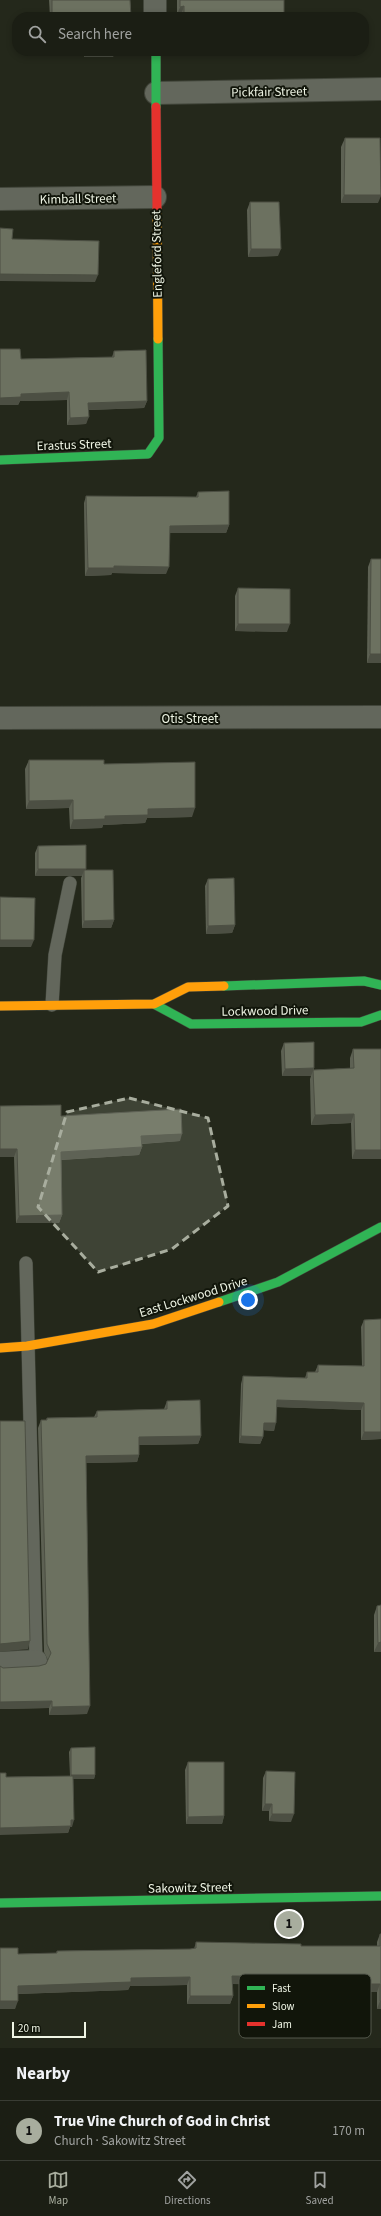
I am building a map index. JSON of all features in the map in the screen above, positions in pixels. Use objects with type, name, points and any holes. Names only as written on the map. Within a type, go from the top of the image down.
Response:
[{"type":"street","points":[[155,0],[155,12]]},
{"type":"street","name":"Engleford Street","points":[[148,454],[159,438],[156,56]]},
{"type":"street","name":"Pickfair Street","points":[[156,93],[381,89]]},
{"type":"street","name":"Kimball Street","points":[[0,199],[156,197]]},
{"type":"street","name":"Erastus Street","points":[[0,460],[148,454]]},
{"type":"street","name":"Otis Street","points":[[0,718],[381,717]]},
{"type":"street","name":"Lockwood Drive","points":[[0,1006],[154,1004],[188,987],[364,981],[381,986]]},
{"type":"street","name":"Lockwood Drive","points":[[154,1004],[191,1024],[361,1022],[381,1014]]},
{"type":"street","name":"East Lockwood Drive","points":[[0,1348],[28,1346],[154,1324],[278,1282],[381,1227]]},
{"type":"street","points":[[0,1663],[36,1661]]},
{"type":"street","name":"Sakowitz Street","points":[[0,1902],[381,1896]]},
{"type":"lane","points":[[52,1005],[55,955],[70,883]]},
{"type":"lane","points":[[26,1263],[36,1661]]},
{"type":"highlighted area","points":[[129,1098],[208,1118],[228,1206],[172,1249],[98,1272],[38,1207],[67,1112]]},
{"type":"building","points":[[52,0],[130,0],[131,12],[52,12]]},
{"type":"building","points":[[180,0],[284,0],[284,12],[184,12],[184,6],[180,7]]},
{"type":"building","points":[[345,138],[380,138],[381,195],[344,195]]},
{"type":"building","points":[[250,202],[279,202],[281,249],[251,249]]},
{"type":"building","points":[[0,228],[13,229],[12,239],[99,241],[98,275],[0,274]]},
{"type":"building","points":[[0,349],[20,349],[21,359],[114,357],[114,351],[146,350],[147,401],[88,403],[89,417],[70,418],[69,392],[21,394],[21,397],[0,398]]},
{"type":"building","points":[[229,491],[229,525],[170,526],[169,567],[114,566],[114,568],[88,568],[86,496],[198,497],[198,492]]},
{"type":"building","points":[[371,559],[381,559],[381,654],[370,654]]},
{"type":"building","points":[[238,588],[290,589],[290,624],[238,624]]},
{"type":"building","points":[[29,760],[104,760],[104,764],[195,762],[195,808],[148,809],[148,815],[105,816],[105,819],[73,820],[73,800],[29,801]]},
{"type":"building","points":[[86,845],[86,869],[38,869],[38,846]]},
{"type":"building","points":[[84,870],[113,870],[114,920],[84,921]]},
{"type":"building","points":[[234,878],[235,925],[208,926],[208,879]]},
{"type":"building","points":[[0,897],[35,898],[34,940],[0,940]]},
{"type":"building","points":[[314,1042],[314,1068],[285,1069],[284,1043]]},
{"type":"building","points":[[353,1049],[381,1049],[381,1150],[355,1150],[354,1114],[315,1115],[313,1070],[354,1068]]},
{"type":"building","points":[[61,1105],[61,1116],[181,1109],[182,1134],[141,1136],[142,1147],[61,1152],[62,1215],[19,1216],[17,1149],[0,1149],[0,1106]]},
{"type":"building","points":[[381,1319],[381,1432],[364,1432],[364,1403],[277,1400],[276,1423],[264,1423],[263,1437],[241,1436],[243,1376],[307,1378],[307,1372],[318,1372],[318,1365],[364,1366],[364,1320]]},
{"type":"building","points":[[200,1400],[201,1436],[139,1437],[139,1455],[86,1456],[90,1706],[52,1707],[52,1701],[0,1702],[0,1666],[3,1668],[39,1666],[46,1664],[51,1653],[47,1644],[41,1420],[47,1420],[47,1418],[97,1417],[97,1411],[167,1409],[167,1401]]},
{"type":"building","points":[[0,1421],[25,1421],[30,1641],[0,1644]]},
{"type":"building","points":[[381,1605],[381,1642],[378,1643],[377,1606]]},
{"type":"building","points":[[95,1747],[95,1775],[71,1775],[71,1748]]},
{"type":"building","points":[[188,1762],[224,1762],[224,1816],[188,1817]]},
{"type":"building","points":[[266,1771],[295,1772],[294,1814],[272,1814],[272,1804],[265,1804]]},
{"type":"building","points":[[0,1773],[6,1773],[6,1777],[73,1776],[74,1820],[71,1820],[71,1826],[0,1828]]},
{"type":"building","points":[[381,1934],[381,2001],[380,1984],[371,1984],[371,1974],[239,1974],[239,1976],[232,1976],[233,1996],[190,1996],[190,1977],[131,1978],[131,1982],[18,1986],[18,2001],[0,2001],[0,1948],[18,1948],[18,1954],[57,1953],[57,1951],[190,1949],[196,1948],[196,1942],[301,1944],[301,1946],[380,1946]]},
{"type":"traffic: fast","points":[[156,56],[156,107]]},
{"type":"traffic: fast","points":[[0,460],[148,454],[159,438],[158,339]]},
{"type":"traffic: fast","points":[[224,986],[364,981],[381,985]]},
{"type":"traffic: fast","points":[[154,1004],[191,1024],[361,1022],[381,1015]]},
{"type":"traffic: fast","points":[[219,1302],[278,1282],[381,1227]]},
{"type":"traffic: fast","points":[[0,1903],[381,1896]]},
{"type":"traffic: slow","points":[[157,210],[158,339]]},
{"type":"traffic: slow","points":[[0,1006],[154,1004],[188,987],[224,986]]},
{"type":"traffic: slow","points":[[0,1348],[27,1346],[153,1324],[219,1302]]},
{"type":"traffic: jam","points":[[156,107],[157,210]]},
{"type":"place","name":"True Vine Church of God in Christ","points":[[289,1924]]}]
